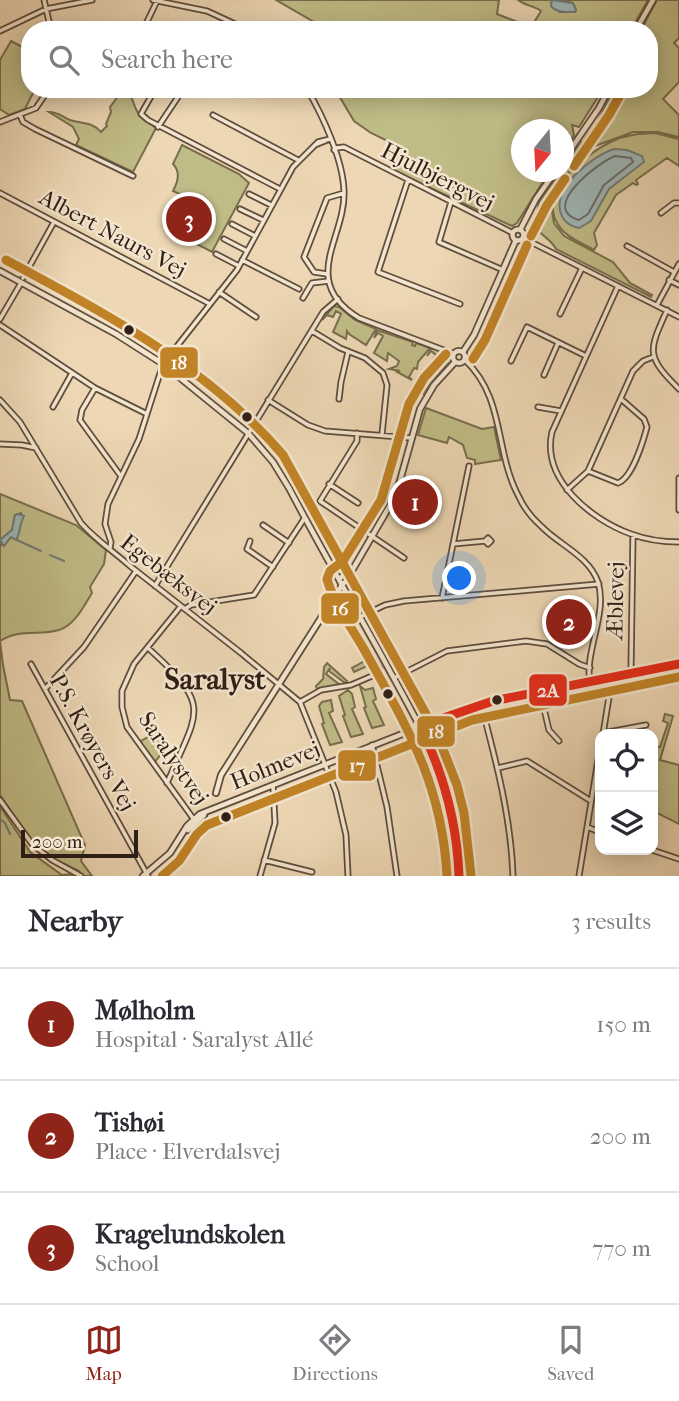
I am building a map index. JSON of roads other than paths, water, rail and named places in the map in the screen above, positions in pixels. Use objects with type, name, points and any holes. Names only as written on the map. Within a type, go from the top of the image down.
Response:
[{"type":"street","points":[[44,0],[49,21]]},
{"type":"street","points":[[0,31],[46,9],[92,0]]},
{"type":"street","points":[[147,21],[155,0],[194,6],[230,21]]},
{"type":"street","points":[[641,21],[653,0]]},
{"type":"street","points":[[0,122],[36,108],[43,98]]},
{"type":"street","points":[[150,98],[141,114],[158,127],[279,188]]},
{"type":"street","points":[[158,127],[177,98]]},
{"type":"street","points":[[311,98],[341,170],[344,193],[342,214],[329,251],[328,274],[338,299],[359,318],[454,354]]},
{"type":"street","points":[[574,143],[603,98]]},
{"type":"street","points":[[20,115],[23,122],[35,130],[133,176]]},
{"type":"street","points":[[213,115],[298,160]]},
{"type":"street","points":[[110,548],[111,542],[105,524],[106,513],[120,475],[139,439],[163,364],[239,266],[279,188],[298,160],[318,142],[330,139]]},
{"type":"street","name":"Hjulbjergvej","points":[[334,150],[346,149],[513,233]]},
{"type":"street","points":[[408,180],[378,272],[460,304]]},
{"type":"street","points":[[548,182],[520,230],[513,233],[516,240],[463,352],[465,360],[488,389],[509,473],[522,503],[542,527],[582,559],[598,584],[600,608],[590,682]]},
{"type":"street","name":"Albert Naurs Vej","points":[[0,193],[209,304]]},
{"type":"street","points":[[328,274],[314,272],[304,257],[327,198],[344,193]]},
{"type":"street","points":[[248,194],[271,205]]},
{"type":"street","points":[[451,202],[439,242],[503,270]]},
{"type":"street","points":[[661,213],[674,203],[679,203]]},
{"type":"street","points":[[240,209],[263,220]]},
{"type":"street","points":[[0,319],[54,222]]},
{"type":"street","points":[[232,224],[255,236]]},
{"type":"street","points":[[520,230],[524,234],[523,238]]},
{"type":"street","points":[[516,240],[523,238],[679,317]]},
{"type":"street","points":[[224,239],[247,251]]},
{"type":"street","points":[[627,246],[674,272]]},
{"type":"street","points":[[216,254],[239,266]]},
{"type":"street","points":[[242,260],[299,289]]},
{"type":"street","points":[[657,305],[679,264]]},
{"type":"street","points":[[560,314],[582,268]]},
{"type":"street","points":[[0,271],[22,280],[163,364],[248,433],[273,462],[394,678],[442,771],[453,808],[459,876]]},
{"type":"street","points":[[669,280],[679,285]]},
{"type":"street","points":[[303,298],[312,283],[330,281]]},
{"type":"street","points":[[618,286],[552,432],[550,447],[554,469],[567,490],[610,525],[633,535],[679,542]]},
{"type":"street","points":[[219,292],[256,317]]},
{"type":"street","points":[[155,586],[323,312],[338,299]]},
{"type":"street","points":[[667,310],[655,338],[653,357],[663,374],[679,389]]},
{"type":"street","points":[[0,325],[95,388],[147,414]]},
{"type":"street","points":[[511,361],[527,327],[586,356]]},
{"type":"street","points":[[312,331],[373,364],[386,380],[382,434]]},
{"type":"street","points":[[544,374],[558,343]]},
{"type":"street","points":[[339,399],[348,352]]},
{"type":"street","points":[[454,354],[463,352]]},
{"type":"street","points":[[216,793],[221,775],[340,582],[346,581],[396,495],[426,397],[455,362],[454,354]]},
{"type":"street","points":[[567,490],[588,471],[636,367],[653,357]]},
{"type":"street","points":[[455,362],[461,363],[465,360]]},
{"type":"street","points":[[53,407],[72,373]]},
{"type":"street","points":[[95,388],[82,410],[80,420],[120,475]]},
{"type":"street","points":[[588,471],[618,484],[629,474],[648,427],[644,419],[621,399]]},
{"type":"street","name":"Egebæksvej","points":[[0,400],[16,416],[81,523],[92,536],[300,702],[326,764],[342,817],[348,851],[348,876]]},
{"type":"street","points":[[268,400],[320,429],[412,438]]},
{"type":"street","points":[[538,407],[562,411]]},
{"type":"street","points":[[357,433],[357,441],[320,499],[321,503],[404,558]]},
{"type":"street","points":[[22,444],[28,434]]},
{"type":"street","points":[[0,444],[22,444],[36,448]]},
{"type":"street","points":[[442,598],[469,466]]},
{"type":"street","points":[[679,478],[679,510]]},
{"type":"street","points":[[329,484],[358,503]]},
{"type":"street","points":[[185,609],[191,605],[254,594],[305,518]]},
{"type":"street","points":[[263,525],[289,542]]},
{"type":"street","name":"Æblevej","points":[[631,668],[633,535]]},
{"type":"street","points":[[250,541],[247,549],[273,567]]},
{"type":"street","points":[[453,544],[485,541]]},
{"type":"street","points":[[45,690],[84,647],[136,571]]},
{"type":"street","points":[[360,617],[385,605],[598,584]]},
{"type":"street","name":"Saralystvej","points":[[181,606],[134,664],[122,691],[122,707],[127,727],[195,820]]},
{"type":"street","points":[[394,678],[447,651],[526,641],[547,644],[590,668]]},
{"type":"street","points":[[148,648],[183,682],[195,705],[193,722],[167,783]]},
{"type":"street","name":"P.S. Krøyers Vej","points":[[31,664],[146,875]]},
{"type":"street","name":"Holmevej","points":[[146,875],[170,853],[195,820],[207,812],[372,745],[481,704],[679,664]]},
{"type":"street","points":[[300,702],[321,690],[351,685],[372,676]]},
{"type":"street","points":[[604,729],[610,691],[609,678]]},
{"type":"street","points":[[540,692],[550,730],[559,741]]},
{"type":"street","points":[[481,704],[508,818],[513,876]]},
{"type":"street","points":[[627,729],[646,725]]},
{"type":"street","points":[[372,745],[392,834],[397,876]]},
{"type":"street","points":[[498,768],[527,761],[591,802]]},
{"type":"street","points":[[260,876],[275,823],[273,785]]},
{"type":"street","points":[[579,876],[595,785]]},
{"type":"street","points":[[0,800],[32,844],[52,860],[80,876]]},
{"type":"street","points":[[587,827],[595,830]]},
{"type":"street","points":[[658,852],[679,859]]},
{"type":"street","points":[[264,860],[312,872]]},
{"type":"water","points":[[552,0],[573,3],[576,10],[556,10],[551,6]]},
{"type":"water","points":[[614,149],[627,150],[642,156],[644,162],[609,189],[591,221],[579,228],[569,224],[562,217],[560,210],[563,191],[569,182],[574,182],[577,173]]},
{"type":"water","points":[[15,515],[24,516],[18,537],[16,540],[11,537],[4,546],[0,540],[12,530]]},
{"type":"waterway","points":[[17,540],[41,551]]},
{"type":"waterway","points":[[50,555],[64,561]]},
{"type":"waterway","points":[[0,819],[10,834]]},
{"type":"place","name":"Kragelundskolen","points":[[189,219]]},
{"type":"place","name":"Mølholm","points":[[415,502]]},
{"type":"place","name":"Tishøi","points":[[569,622]]},
{"type":"district","name":"Saralyst","points":[[215,679]]}]
